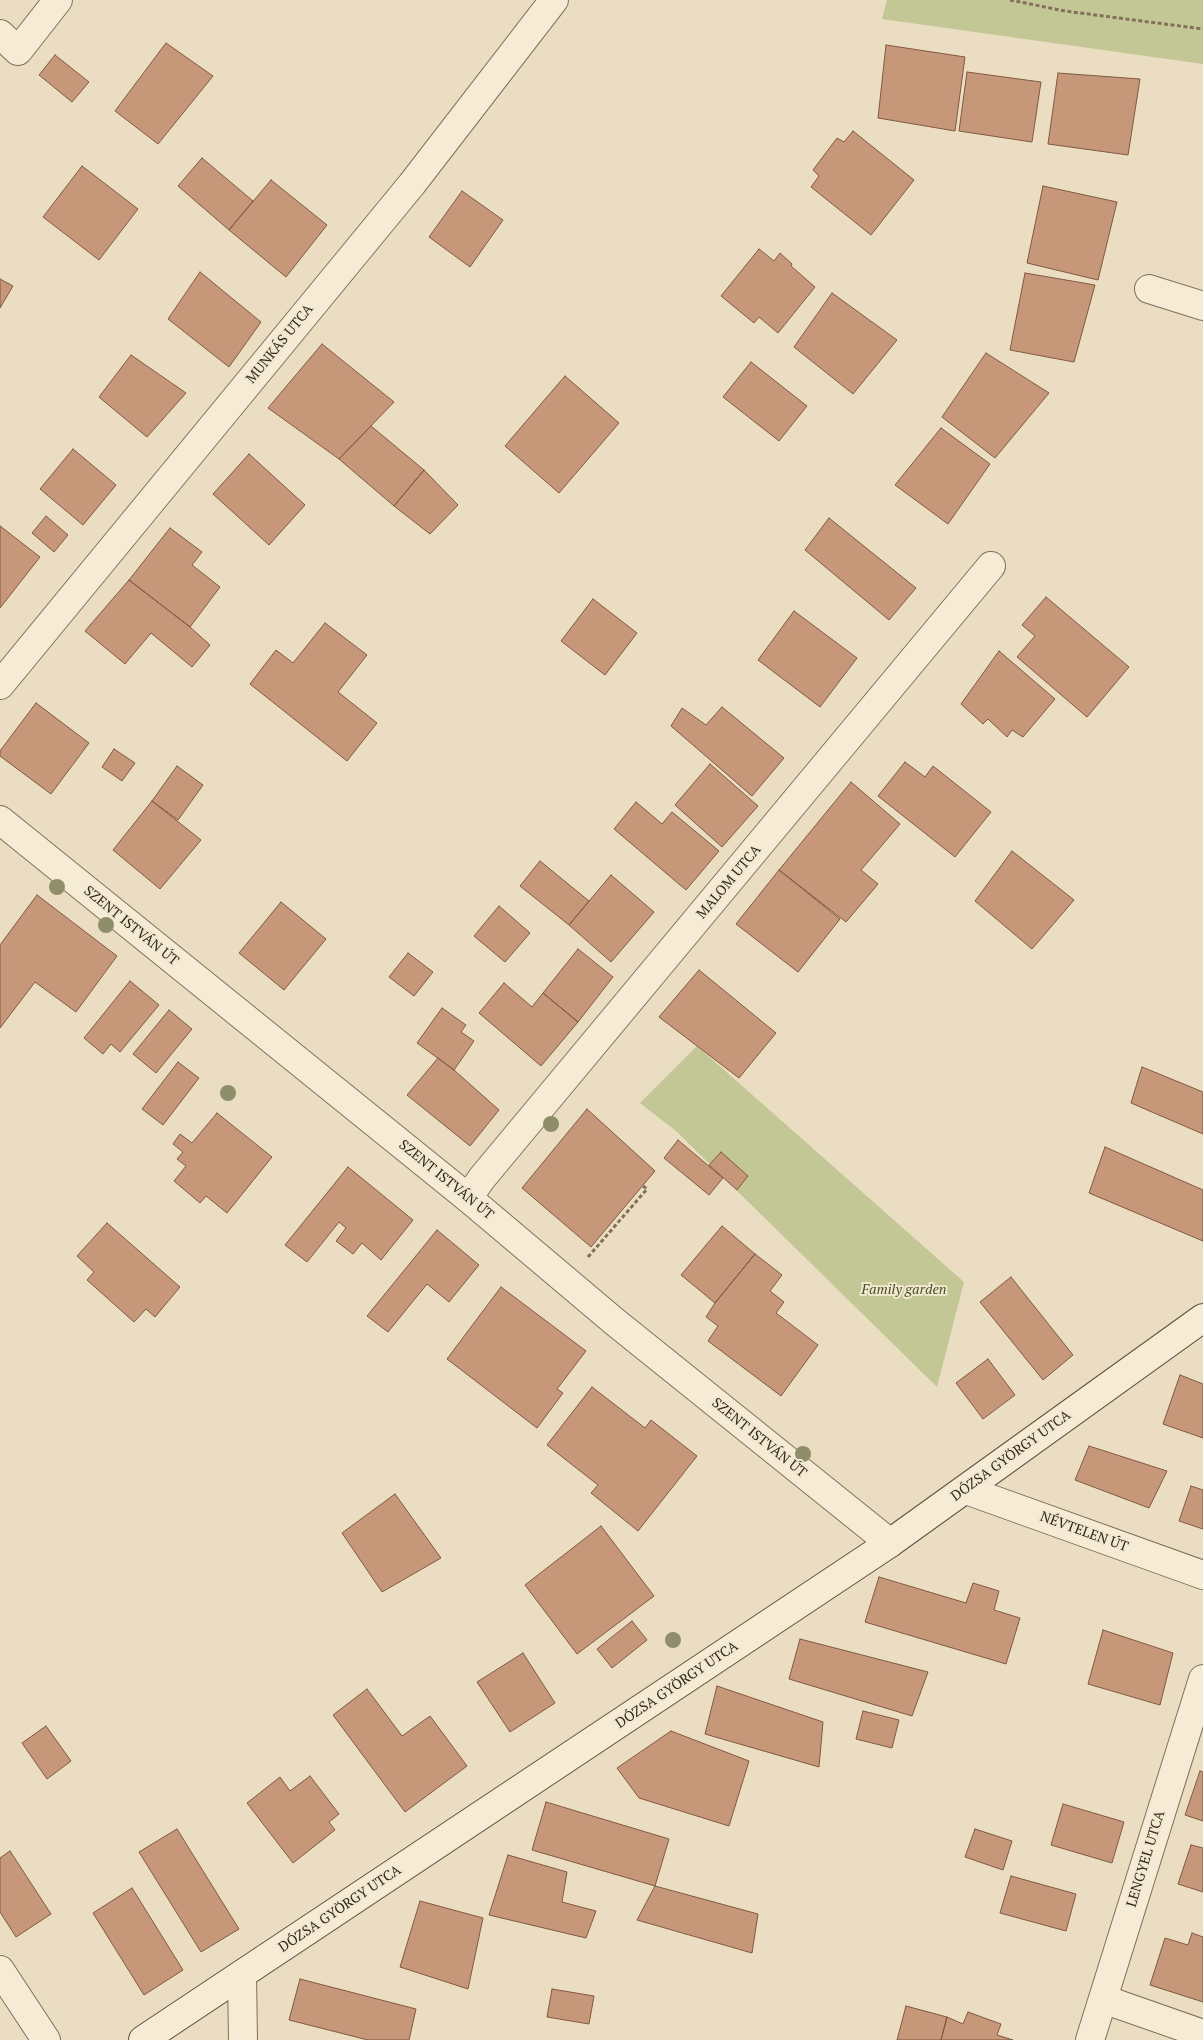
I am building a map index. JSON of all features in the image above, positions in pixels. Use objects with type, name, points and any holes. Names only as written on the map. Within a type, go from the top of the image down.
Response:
[{"type":"street","points":[[9,42],[58,0]]},
{"type":"street","name":"MUNKÁS UTCA","points":[[0,685],[406,192],[554,0]]},
{"type":"street","points":[[1149,289],[1203,306]]},
{"type":"street","name":"MALOM UTCA","points":[[468,1198],[482,1178],[991,566]]},
{"type":"street","name":"SZENT ISTVÁN ÚT","points":[[0,820],[468,1198],[615,1322],[890,1543]]},
{"type":"street","name":"DÓZSA GYÖRGY UTCA","points":[[143,2040],[890,1543],[1203,1318]]},
{"type":"street","name":"NÉVTELEN ÚT","points":[[966,1490],[1203,1575]]},
{"type":"street","name":"LENGYEL UTCA","points":[[1090,2040],[1203,1679]]},
{"type":"street","points":[[0,1970],[46,2040]]},
{"type":"street","points":[[242,1975],[244,2040]]},
{"type":"street","points":[[1103,1999],[1203,2034]]},
{"type":"path","points":[[1010,0],[1065,11],[1203,29]]},
{"type":"path","points":[[587,1258],[647,1189],[643,1186]]},
{"type":"green space","points":[[887,0],[1203,0],[1203,64],[882,19]]},
{"type":"green space","name":"Family garden","points":[[697,1046],[964,1282],[937,1387],[676,1131],[640,1103]]},
{"type":"building","points":[[166,43],[213,76],[158,144],[115,111]]},
{"type":"building","points":[[886,45],[965,57],[955,131],[878,118]]},
{"type":"building","points":[[55,55],[89,82],[72,102],[39,75]]},
{"type":"building","points":[[967,72],[1041,82],[1032,142],[959,131]]},
{"type":"building","points":[[1058,73],[1140,79],[1128,155],[1048,144]]},
{"type":"building","points":[[853,131],[914,180],[871,235],[811,187],[819,176],[813,170],[837,138],[844,142]]},
{"type":"building","points":[[202,158],[253,201],[229,230],[178,186]]},
{"type":"building","points":[[82,166],[138,209],[99,260],[43,217]]},
{"type":"building","points":[[271,180],[327,225],[286,277],[229,230]]},
{"type":"building","points":[[1043,186],[1117,202],[1098,280],[1027,263]]},
{"type":"building","points":[[462,191],[503,220],[470,267],[429,237]]},
{"type":"building","points":[[759,249],[774,261],[780,253],[792,264],[791,266],[815,287],[778,333],[759,317],[754,323],[721,296]]},
{"type":"building","points":[[200,272],[261,322],[229,367],[168,319]]},
{"type":"building","points":[[1025,273],[1095,285],[1074,362],[1010,350]]},
{"type":"building","points":[[0,279],[13,286],[0,308]]},
{"type":"building","points":[[832,293],[897,340],[853,394],[794,347]]},
{"type":"building","points":[[322,344],[394,402],[339,459],[268,408]]},
{"type":"building","points":[[986,353],[1049,393],[995,458],[942,417]]},
{"type":"building","points":[[131,355],[186,393],[147,437],[99,397]]},
{"type":"building","points":[[751,362],[807,406],[779,441],[723,397]]},
{"type":"building","points":[[565,376],[619,423],[559,493],[505,446]]},
{"type":"building","points":[[371,426],[424,470],[394,506],[339,459]]},
{"type":"building","points":[[941,428],[990,464],[948,524],[895,485]]},
{"type":"building","points":[[73,449],[116,485],[83,525],[40,489]]},
{"type":"building","points":[[249,454],[305,505],[269,545],[213,494]]},
{"type":"building","points":[[424,470],[458,505],[430,534],[394,506]]},
{"type":"building","points":[[46,516],[68,535],[54,552],[32,533]]},
{"type":"building","points":[[829,518],[916,588],[889,620],[805,550]]},
{"type":"building","points":[[0,526],[40,557],[0,608]]},
{"type":"building","points":[[170,528],[202,552],[192,565],[220,587],[190,627],[129,580]]},
{"type":"building","points":[[129,580],[190,627],[210,645],[192,667],[151,633],[125,664],[85,631]]},
{"type":"building","points":[[1046,597],[1129,667],[1087,717],[1017,657],[1035,636],[1022,625]]},
{"type":"building","points":[[593,599],[637,633],[605,675],[561,641]]},
{"type":"building","points":[[794,611],[857,658],[820,707],[758,660]]},
{"type":"building","points":[[325,623],[367,655],[338,692],[377,723],[347,761],[250,684],[276,650],[293,663]]},
{"type":"building","points":[[999,651],[1055,699],[1023,737],[1012,730],[1007,737],[988,719],[983,724],[961,704]]},
{"type":"building","points":[[36,703],[89,743],[51,794],[0,756],[0,751]]},
{"type":"building","points":[[722,707],[784,758],[752,796],[671,726],[682,708],[706,725]]},
{"type":"building","points":[[114,749],[135,763],[122,781],[102,767]]},
{"type":"building","points":[[905,762],[925,777],[933,766],[991,812],[955,857],[878,796]]},
{"type":"building","points":[[710,764],[758,806],[722,847],[675,805]]},
{"type":"building","points":[[177,766],[203,785],[178,820],[152,801]]},
{"type":"building","points":[[851,782],[900,824],[861,870],[878,884],[846,922],[779,870]]},
{"type":"building","points":[[152,801],[201,840],[160,889],[113,850]]},
{"type":"building","points":[[636,802],[662,824],[672,812],[719,851],[686,890],[614,829]]},
{"type":"building","points":[[1012,851],[1074,900],[1032,949],[975,901]]},
{"type":"building","points":[[540,861],[589,901],[569,925],[520,886]]},
{"type":"building","points":[[779,870],[840,919],[798,972],[736,924]]},
{"type":"building","points":[[611,875],[654,912],[611,962],[569,925]]},
{"type":"building","points":[[37,895],[117,956],[76,1012],[35,982],[0,1028],[0,945]]},
{"type":"building","points":[[281,902],[326,939],[284,990],[239,953]]},
{"type":"building","points":[[499,906],[530,933],[505,962],[474,936]]},
{"type":"building","points":[[578,949],[613,977],[578,1022],[543,993]]},
{"type":"building","points":[[408,953],[433,972],[414,996],[389,977]]},
{"type":"building","points":[[699,970],[776,1033],[739,1078],[659,1017]]},
{"type":"building","points":[[130,981],[159,1005],[120,1052],[111,1044],[103,1054],[84,1038]]},
{"type":"building","points":[[504,983],[532,1007],[543,993],[578,1022],[541,1066],[479,1013]]},
{"type":"building","points":[[442,1008],[466,1025],[461,1032],[474,1041],[454,1070],[417,1043]]},
{"type":"building","points":[[169,1010],[192,1029],[156,1073],[133,1054]]},
{"type":"building","points":[[438,1058],[499,1110],[470,1146],[407,1095]]},
{"type":"building","points":[[178,1062],[199,1078],[163,1125],[142,1109]]},
{"type":"building","points":[[1142,1067],[1203,1092],[1203,1134],[1131,1103]]},
{"type":"building","points":[[587,1109],[655,1171],[591,1247],[522,1188]]},
{"type":"building","points":[[217,1113],[272,1157],[227,1213],[206,1196],[200,1203],[174,1181],[186,1166],[177,1159],[183,1152],[173,1144],[180,1134],[192,1143]]},
{"type":"building","points":[[678,1140],[723,1178],[709,1195],[664,1158]]},
{"type":"building","points":[[1105,1147],[1203,1190],[1203,1241],[1089,1193]]},
{"type":"building","points":[[721,1152],[748,1176],[737,1190],[709,1165]]},
{"type":"building","points":[[348,1167],[413,1220],[381,1260],[362,1243],[353,1254],[336,1241],[346,1228],[339,1222],[307,1262],[285,1245]]},
{"type":"building","points":[[107,1223],[180,1287],[155,1317],[146,1309],[134,1322],[87,1280],[94,1272],[77,1256]]},
{"type":"building","points":[[722,1226],[755,1254],[715,1303],[681,1275]]},
{"type":"building","points":[[437,1230],[479,1265],[449,1302],[427,1284],[388,1332],[367,1316]]},
{"type":"building","points":[[755,1254],[782,1275],[770,1291],[784,1302],[776,1313],[818,1345],[781,1396],[708,1341],[718,1326],[706,1317]]},
{"type":"building","points":[[1011,1277],[1073,1355],[1043,1380],[980,1302]]},
{"type":"building","points":[[501,1287],[586,1351],[557,1389],[563,1393],[537,1428],[447,1359]]},
{"type":"building","points":[[988,1359],[1015,1395],[983,1419],[956,1383]]},
{"type":"building","points":[[1180,1375],[1203,1384],[1203,1438],[1163,1424]]},
{"type":"building","points":[[592,1387],[645,1428],[651,1420],[697,1456],[638,1531],[591,1493],[598,1485],[547,1445]]},
{"type":"building","points":[[1089,1446],[1167,1471],[1149,1508],[1075,1480]]},
{"type":"building","points":[[1191,1486],[1203,1490],[1203,1529],[1179,1521]]},
{"type":"building","points":[[395,1494],[441,1558],[382,1592],[342,1533]]},
{"type":"building","points":[[601,1526],[654,1596],[577,1654],[525,1585]]},
{"type":"building","points":[[879,1577],[966,1603],[973,1583],[999,1591],[994,1610],[1020,1618],[1006,1664],[865,1622]]},
{"type":"building","points":[[632,1621],[647,1640],[612,1668],[597,1649]]},
{"type":"building","points":[[1103,1630],[1173,1653],[1160,1705],[1088,1684]]},
{"type":"building","points":[[800,1639],[928,1672],[912,1716],[789,1679]]},
{"type":"building","points":[[523,1653],[555,1703],[510,1732],[477,1682]]},
{"type":"building","points":[[717,1686],[823,1722],[819,1767],[705,1734]]},
{"type":"building","points":[[367,1689],[402,1736],[430,1716],[467,1766],[405,1812],[333,1715]]},
{"type":"building","points":[[863,1711],[899,1720],[892,1748],[856,1739]]},
{"type":"building","points":[[46,1726],[71,1761],[47,1779],[22,1743]]},
{"type":"building","points":[[671,1731],[749,1761],[729,1826],[639,1798],[617,1768]]},
{"type":"building","points":[[1200,1771],[1203,1772],[1203,1821],[1185,1815]]},
{"type":"building","points":[[310,1776],[339,1814],[329,1822],[335,1830],[293,1863],[247,1803],[280,1777],[290,1791]]},
{"type":"building","points":[[546,1802],[669,1839],[655,1886],[532,1850]]},
{"type":"building","points":[[1063,1804],[1124,1822],[1112,1863],[1051,1845]]},
{"type":"building","points":[[177,1829],[239,1929],[201,1952],[139,1852]]},
{"type":"building","points":[[975,1829],[1012,1841],[1003,1870],[965,1857]]},
{"type":"building","points":[[1191,1845],[1203,1848],[1203,1892],[1178,1884]]},
{"type":"building","points":[[10,1851],[51,1914],[16,1937],[0,1912],[0,1858]]},
{"type":"building","points":[[508,1855],[567,1872],[562,1902],[596,1911],[586,1938],[489,1915]]},
{"type":"building","points":[[1011,1876],[1076,1894],[1066,1931],[1000,1913]]},
{"type":"building","points":[[655,1886],[758,1914],[752,1953],[637,1920]]},
{"type":"building","points":[[132,1888],[183,1970],[144,1995],[93,1913]]},
{"type":"building","points":[[420,1901],[483,1918],[468,1989],[400,1967]]},
{"type":"building","points":[[1192,1933],[1203,1937],[1203,2002],[1150,1985],[1165,1938],[1188,1945]]},
{"type":"building","points":[[300,1979],[416,2009],[409,2040],[368,2040],[289,2020]]},
{"type":"building","points":[[552,1989],[594,1996],[589,2024],[547,2017]]},
{"type":"building","points":[[906,2006],[947,2017],[941,2040],[897,2040]]},
{"type":"building","points":[[968,2012],[1001,2024],[997,2035],[1013,2040],[941,2040],[947,2017],[963,2024]]}]
